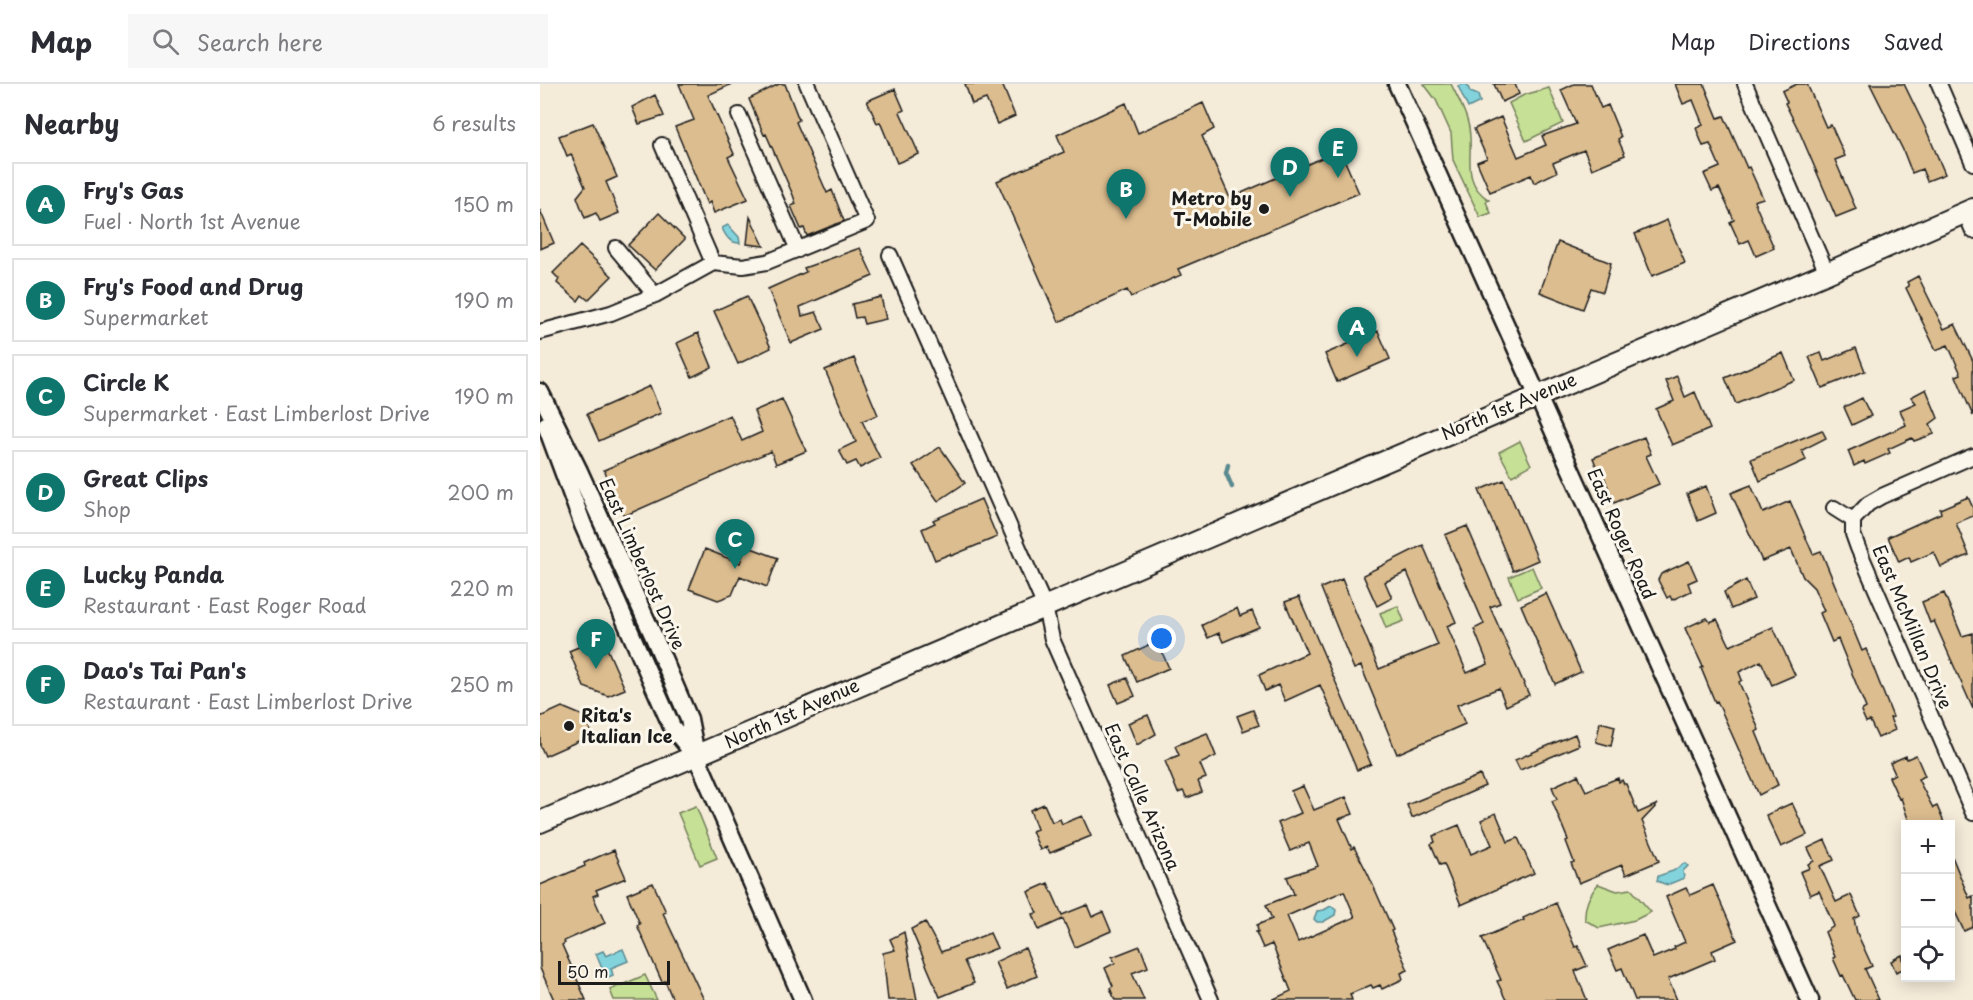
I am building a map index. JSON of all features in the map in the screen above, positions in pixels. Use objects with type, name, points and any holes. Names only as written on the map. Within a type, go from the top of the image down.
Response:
[{"type":"main road","name":"North 1st Avenue","points":[[540,822],[1827,273],[1969,210]]},
{"type":"street","points":[[540,332],[611,313],[655,295],[713,263],[743,266],[767,262],[867,221],[807,84]]},
{"type":"street","name":"East Roger Road","points":[[1397,84],[1810,1000]]},
{"type":"street","points":[[1745,84],[1827,273]]},
{"type":"street","points":[[1939,84],[1973,163]]},
{"type":"street","points":[[739,115],[798,250]]},
{"type":"street","points":[[662,145],[713,263]]},
{"type":"street","points":[[1969,210],[1973,231]]},
{"type":"street","points":[[616,248],[655,295]]},
{"type":"street","points":[[890,255],[1045,607]]},
{"type":"street","name":"East Limberlost Drive","points":[[540,393],[579,471],[653,635],[689,719],[696,755],[803,1000]]},
{"type":"street","name":"East Limberlost Drive","points":[[540,410],[583,525],[662,706],[672,727],[696,755]]},
{"type":"street","points":[[1834,508],[1853,520],[1868,504],[1882,496],[1973,456]]},
{"type":"street","name":"East McMillan Drive","points":[[1853,520],[1853,534],[1858,548],[1973,813]]},
{"type":"street","name":"East Calle Arizona","points":[[1045,607],[1052,639],[1211,1000]]},
{"type":"green space","points":[[1424,84],[1451,84],[1468,123],[1471,174],[1480,192],[1489,200],[1486,202],[1491,213],[1480,217],[1453,160],[1451,133],[1436,100]]},
{"type":"green space","points":[[1549,88],[1563,123],[1526,141],[1509,103],[1524,95]]},
{"type":"green space","points":[[1520,441],[1531,465],[1512,476],[1499,452]]},
{"type":"green space","points":[[1532,567],[1541,588],[1518,598],[1509,577]]},
{"type":"green space","points":[[1398,606],[1404,621],[1386,628],[1380,613]]},
{"type":"green space","points":[[696,806],[717,858],[700,865],[678,813]]},
{"type":"green space","points":[[1598,884],[1617,891],[1631,889],[1651,912],[1635,920],[1599,928],[1585,920],[1588,901]]},
{"type":"green space","points":[[645,975],[657,1000],[614,1000],[610,990]]},
{"type":"water","points":[[1467,84],[1470,92],[1478,95],[1480,102],[1468,108],[1458,86]]},
{"type":"water","points":[[728,225],[739,237],[740,243],[731,241],[725,234],[722,228]]},
{"type":"water","points":[[1685,863],[1688,866],[1683,871],[1684,878],[1667,885],[1657,881],[1658,876],[1673,871]]},
{"type":"water","points":[[1331,906],[1336,910],[1335,915],[1323,922],[1317,922],[1314,919],[1317,911]]},
{"type":"water","points":[[623,949],[628,961],[611,968],[613,975],[606,978],[596,954],[603,951],[606,956]]},
{"type":"building","points":[[679,84],[732,84],[708,95],[734,154],[728,157],[748,199],[714,213],[710,202],[707,204],[675,127],[694,120]]},
{"type":"building","points":[[779,84],[785,84],[799,120],[796,122],[827,193],[832,190],[844,221],[807,236],[804,228],[801,229],[791,206],[796,204],[793,195],[749,99]]},
{"type":"building","points":[[965,84],[1002,84],[1015,116],[997,124],[986,99],[972,104]]},
{"type":"building","points":[[1494,84],[1515,84],[1519,94],[1502,102]]},
{"type":"building","points":[[1574,84],[1591,84],[1601,108],[1608,105],[1621,137],[1618,139],[1625,155],[1592,169],[1584,150],[1553,163],[1557,172],[1534,183],[1531,175],[1490,192],[1477,162],[1487,158],[1474,129],[1501,117],[1518,157],[1546,145],[1542,136],[1576,124],[1561,90]]},
{"type":"building","points":[[1675,84],[1704,84],[1718,118],[1724,116],[1763,198],[1754,201],[1774,248],[1756,256],[1749,240],[1740,244],[1730,222],[1734,220],[1719,188],[1712,191],[1704,174],[1720,167],[1710,144],[1703,146],[1696,128],[1703,125],[1693,100],[1683,104]]},
{"type":"building","points":[[1797,84],[1807,84],[1826,127],[1831,125],[1845,156],[1835,160],[1856,209],[1836,217],[1785,103],[1787,102],[1782,91]]},
{"type":"building","points":[[1870,84],[1904,84],[1945,174],[1927,181],[1922,169],[1912,173]]},
{"type":"building","points":[[895,89],[904,110],[900,112],[919,154],[897,163],[880,122],[877,123],[867,101]]},
{"type":"building","points":[[655,95],[664,116],[639,124],[632,107]]},
{"type":"building","points":[[1126,103],[1138,133],[1203,103],[1214,129],[1202,136],[1230,198],[1340,150],[1359,193],[1178,269],[1181,275],[1131,297],[1127,290],[1059,322],[997,181],[1064,152],[1057,135]]},
{"type":"building","points":[[593,123],[617,177],[606,182],[619,213],[600,221],[596,213],[585,218],[577,197],[585,187],[571,154],[567,156],[559,136]]},
{"type":"building","points":[[540,210],[554,243],[540,249]]},
{"type":"building","points":[[659,213],[685,239],[655,270],[628,245]]},
{"type":"building","points":[[750,217],[764,246],[747,244]]},
{"type":"building","points":[[1667,220],[1685,263],[1652,276],[1635,234]]},
{"type":"building","points":[[1558,242],[1611,263],[1603,292],[1591,288],[1583,309],[1540,292]]},
{"type":"building","points":[[580,246],[612,276],[588,300],[582,295],[578,301],[557,283],[559,279],[553,273]]},
{"type":"building","points":[[860,248],[873,276],[800,307],[802,316],[816,312],[824,329],[791,343],[768,289],[806,272],[804,268]]},
{"type":"building","points":[[1918,276],[1944,329],[1955,324],[1973,361],[1973,416],[1956,376],[1961,374],[1948,345],[1936,350],[1906,288],[1909,286],[1907,282]]},
{"type":"building","points":[[747,296],[771,348],[738,364],[714,311]]},
{"type":"building","points":[[881,297],[886,319],[864,324],[862,317],[855,318],[852,304]]},
{"type":"building","points":[[1378,331],[1390,359],[1337,382],[1325,354]]},
{"type":"building","points":[[698,333],[712,367],[692,377],[677,343]]},
{"type":"building","points":[[1856,348],[1865,371],[1822,388],[1809,357],[1821,353],[1824,361]]},
{"type":"building","points":[[1783,353],[1794,380],[1736,404],[1725,378]]},
{"type":"building","points":[[854,358],[878,415],[862,421],[880,458],[860,468],[856,461],[847,465],[839,450],[856,442],[825,370]]},
{"type":"building","points":[[1677,376],[1685,397],[1695,392],[1710,429],[1672,445],[1656,409],[1674,401],[1666,381]]},
{"type":"building","points":[[650,386],[661,413],[599,441],[587,414]]},
{"type":"building","points":[[1926,389],[1938,418],[1930,424],[1934,434],[1914,441],[1912,438],[1888,449],[1890,453],[1865,464],[1864,461],[1854,466],[1848,451],[1906,425],[1900,410],[1916,403],[1911,397]]},
{"type":"building","points":[[1862,398],[1871,416],[1852,425],[1844,407]]},
{"type":"building","points":[[782,399],[806,451],[776,464],[771,451],[624,516],[604,470],[730,415],[742,441],[762,432],[754,411]]},
{"type":"building","points":[[1822,430],[1826,438],[1802,450],[1806,460],[1760,481],[1751,459]]},
{"type":"building","points":[[1644,437],[1651,454],[1646,456],[1659,484],[1614,503],[1603,474],[1600,475],[1593,458]]},
{"type":"building","points":[[940,447],[965,483],[938,501],[913,465]]},
{"type":"building","points":[[1504,480],[1538,560],[1513,571],[1479,490]]},
{"type":"building","points":[[1751,485],[1763,513],[1790,501],[1813,554],[1821,551],[1862,651],[1866,649],[1893,717],[1890,718],[1895,730],[1878,738],[1870,721],[1866,722],[1861,711],[1866,708],[1838,639],[1832,642],[1820,613],[1824,611],[1814,588],[1803,577],[1791,549],[1762,561],[1731,493]]},
{"type":"building","points":[[1706,486],[1716,513],[1698,521],[1687,494]]},
{"type":"building","points":[[1968,497],[1973,508],[1973,516],[1956,523],[1969,555],[1941,567],[1934,552],[1911,562],[1909,557],[1899,562],[1888,537],[1941,513],[1940,509]]},
{"type":"building","points":[[981,499],[997,537],[951,556],[950,554],[935,560],[922,529],[935,523],[933,520]]},
{"type":"building","points":[[1467,526],[1500,603],[1490,607],[1529,695],[1506,706],[1499,688],[1457,705],[1465,724],[1397,754],[1361,666],[1354,669],[1321,588],[1342,579],[1379,669],[1438,645],[1407,572],[1385,582],[1392,598],[1377,606],[1363,575],[1423,545],[1456,622],[1447,626],[1467,673],[1488,664],[1474,629],[1484,624],[1445,535]]},
{"type":"building","points":[[746,546],[778,558],[767,587],[740,576],[732,595],[718,600],[689,589],[705,549],[740,563]]},
{"type":"building","points":[[1689,561],[1697,579],[1688,583],[1691,591],[1672,600],[1670,596],[1667,598],[1658,580],[1661,574]]},
{"type":"building","points":[[1746,580],[1754,599],[1731,609],[1724,592]]},
{"type":"building","points":[[1546,593],[1581,672],[1555,684],[1521,605]]},
{"type":"building","points":[[1944,593],[1962,636],[1973,633],[1973,709],[1934,621],[1930,623],[1922,602]]},
{"type":"building","points":[[1299,597],[1371,764],[1357,770],[1320,685],[1285,701],[1278,685],[1265,691],[1259,675],[1307,653],[1285,602]]},
{"type":"building","points":[[1237,608],[1240,616],[1252,611],[1259,627],[1223,642],[1219,633],[1208,638],[1202,625]]},
{"type":"building","points":[[1707,618],[1710,622],[1717,619],[1730,646],[1773,627],[1795,675],[1772,685],[1761,661],[1739,672],[1742,680],[1739,682],[1759,730],[1756,732],[1778,785],[1759,795],[1717,701],[1715,702],[1701,668],[1703,667],[1685,628]]},
{"type":"building","points":[[602,637],[625,689],[608,696],[584,687],[569,651]]},
{"type":"building","points":[[1157,641],[1169,668],[1137,682],[1125,656]]},
{"type":"building","points":[[1127,678],[1135,696],[1118,703],[1110,685]]},
{"type":"building","points":[[562,707],[586,717],[592,735],[545,756],[540,745],[540,717]]},
{"type":"building","points":[[1253,710],[1259,725],[1243,731],[1237,716]]},
{"type":"building","points":[[1148,715],[1156,734],[1137,745],[1128,723]]},
{"type":"building","points":[[1600,722],[1615,726],[1611,746],[1596,742]]},
{"type":"building","points":[[1207,733],[1216,756],[1200,764],[1206,778],[1198,781],[1202,792],[1187,798],[1183,791],[1178,793],[1165,761],[1179,755],[1175,746]]},
{"type":"building","points":[[1575,734],[1579,745],[1520,770],[1515,760]]},
{"type":"building","points":[[1916,755],[1925,776],[1918,779],[1933,808],[1937,806],[1943,820],[1908,820],[1901,798],[1899,799],[1889,777],[1895,774],[1890,763],[1906,756],[1907,759]]},
{"type":"building","points":[[1480,775],[1485,786],[1412,818],[1407,805]]},
{"type":"building","points":[[1578,775],[1586,791],[1618,778],[1619,782],[1622,780],[1626,784],[1638,813],[1658,804],[1642,821],[1659,861],[1626,875],[1622,865],[1579,883],[1571,863],[1574,862],[1566,841],[1568,840],[1552,801],[1557,799],[1552,787]]},
{"type":"building","points":[[1303,786],[1314,810],[1346,797],[1353,814],[1339,819],[1352,849],[1354,847],[1368,874],[1393,930],[1391,931],[1408,970],[1401,973],[1403,979],[1382,989],[1380,985],[1373,988],[1371,985],[1350,994],[1352,1000],[1272,1000],[1291,991],[1272,944],[1263,948],[1256,932],[1258,932],[1257,925],[1272,919],[1266,905],[1294,894],[1287,877],[1318,866],[1309,843],[1290,851],[1278,823],[1301,813],[1291,791]],"holes":[[[1344,891],[1355,917],[1298,942],[1287,916]]]},
{"type":"building","points":[[1792,803],[1807,835],[1781,847],[1766,815]]},
{"type":"building","points":[[1044,804],[1052,822],[1060,819],[1062,824],[1082,816],[1091,836],[1050,853],[1047,847],[1040,850],[1032,831],[1037,829],[1030,810]]},
{"type":"building","points":[[1496,813],[1508,842],[1518,838],[1534,873],[1461,905],[1444,864],[1440,865],[1431,844],[1435,842],[1433,836],[1459,825],[1471,854],[1492,845],[1481,820]]},
{"type":"building","points":[[1825,840],[1834,860],[1820,866],[1836,902],[1851,895],[1860,916],[1854,919],[1857,933],[1872,966],[1865,969],[1879,1000],[1855,1000],[1833,958],[1835,957],[1825,932],[1834,926],[1819,891],[1810,895],[1800,872],[1810,868],[1808,864],[1814,861],[1808,848]]},
{"type":"building","points":[[614,850],[626,878],[596,890],[598,894],[593,896],[605,923],[564,941],[562,945],[586,1000],[554,1000],[540,968],[540,885],[585,866],[584,863]]},
{"type":"building","points":[[1955,864],[1969,898],[1973,896],[1973,927],[1964,931],[1955,912]]},
{"type":"building","points":[[653,883],[666,912],[663,913],[704,1000],[673,1000],[665,981],[662,982],[637,925],[640,924],[627,894]]},
{"type":"building","points":[[1048,883],[1062,915],[1087,905],[1092,917],[1103,912],[1111,931],[1075,947],[1063,919],[1039,930],[1033,914],[1037,913],[1028,892]]},
{"type":"building","points":[[1713,885],[1737,940],[1712,951],[1715,959],[1668,979],[1677,1000],[1635,1000],[1622,968],[1617,970],[1608,950],[1643,935],[1653,958],[1675,949],[1674,947],[1685,942],[1666,897],[1686,888],[1690,895]]},
{"type":"building","points":[[1556,903],[1575,947],[1578,946],[1587,966],[1575,971],[1587,1000],[1506,1000],[1497,981],[1501,980],[1482,938]]},
{"type":"building","points":[[925,922],[941,952],[990,933],[997,948],[964,961],[974,983],[940,997],[911,929]]},
{"type":"building","points":[[904,932],[917,1000],[888,1000],[883,953],[895,950],[890,939]]},
{"type":"building","points":[[1140,946],[1148,967],[1132,973],[1144,1000],[1115,1000],[1110,988],[1113,986],[1105,968],[1115,963],[1112,957]]},
{"type":"building","points":[[1025,948],[1037,976],[1007,989],[995,962]]},
{"type":"building","points":[[1901,956],[1901,970],[1896,972],[1891,961]]},
{"type":"waterway","points":[[1228,465],[1226,473],[1232,487]]},
{"type":"place","name":"Lucky Panda","points":[[1338,178]]},
{"type":"place","name":"Great Clips","points":[[1290,197]]},
{"type":"place","name":"Metro by T-Mobile","points":[[1264,209]]},
{"type":"place","name":"Fry's Food and Drug","points":[[1126,219]]},
{"type":"place","name":"Fry's Gas","points":[[1357,357]]},
{"type":"place","name":"Circle K","points":[[735,569]]},
{"type":"place","name":"Dao's Tai Pan's","points":[[596,669]]},
{"type":"place","name":"Rita's Italian Ice","points":[[569,726]]}]
